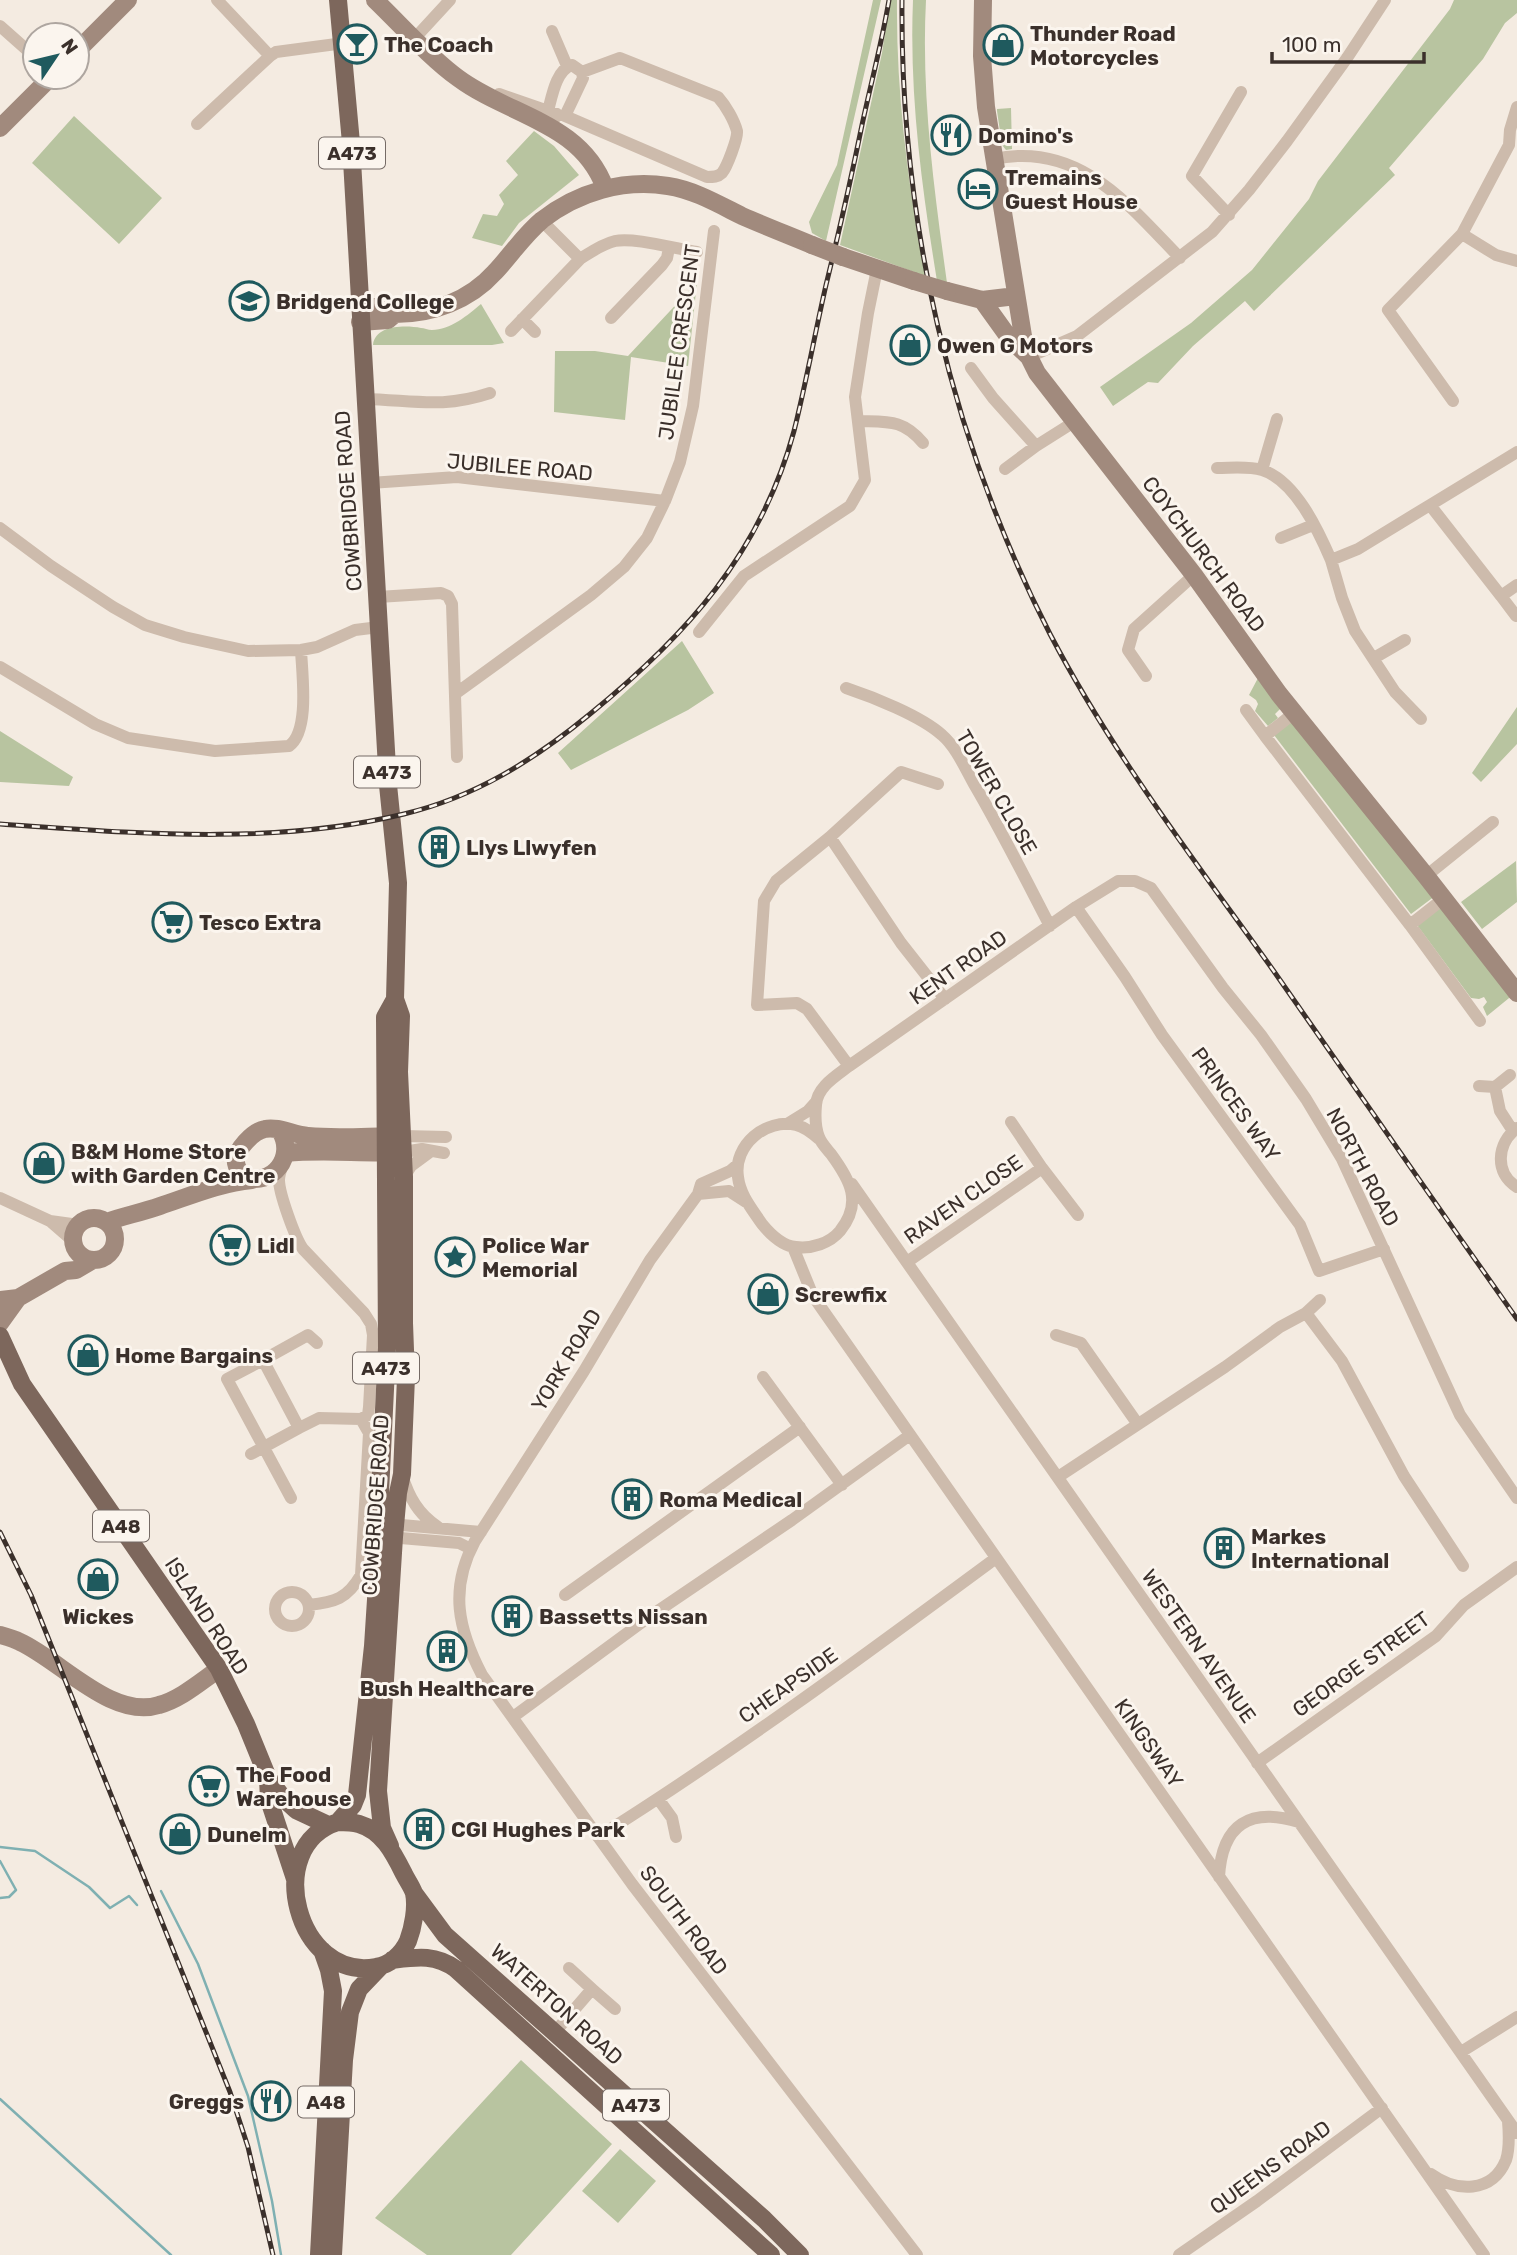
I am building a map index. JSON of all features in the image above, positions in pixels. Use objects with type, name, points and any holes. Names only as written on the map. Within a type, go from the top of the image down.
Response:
[{"type":"main road","name":"COWBRIDGE ROAD","points":[[338,0],[351,143],[388,785],[398,883],[395,999],[385,1016],[394,1144],[387,1348],[387,1530],[378,1791],[382,1828],[390,1846]]},
{"type":"main road","name":"COWBRIDGE ROAD","points":[[333,1824],[353,1805],[360,1781],[387,1530],[402,1474],[406,1377],[404,1177],[394,1144]]},
{"type":"main road","name":"A48","points":[[0,1336],[22,1384]]},
{"type":"main road","name":"A48","points":[[0,1364],[22,1384]]},
{"type":"main road","name":"ISLAND ROAD","points":[[22,1384],[219,1669],[268,1778]]},
{"type":"main road","name":"A48","points":[[268,1778],[296,1810],[333,1824],[360,1824],[379,1835],[390,1846],[414,1894],[413,1924],[401,1952],[359,1989],[350,2012],[344,2060],[333,2255]]},
{"type":"main road","name":"A48","points":[[268,1778],[269,1800],[295,1879],[301,1918],[310,1937],[339,1963],[361,1969],[387,1963]]},
{"type":"main road","name":"A48","points":[[295,1879],[306,1844],[313,1836],[333,1824]]},
{"type":"main road","name":"WATERTON ROAD","points":[[414,1894],[445,1935],[764,2219],[800,2255]]},
{"type":"main road","name":"A48","points":[[319,2255],[332,1991],[322,1950]]},
{"type":"main road","name":"WATERTON ROAD","points":[[387,1963],[422,1956],[448,1963],[456,1969],[771,2255]]},
{"type":"street","points":[[91,37],[128,0]]},
{"type":"street","points":[[216,0],[270,56]]},
{"type":"street","points":[[375,0],[443,66],[484,95],[555,117],[707,177],[723,172],[737,132],[718,97],[620,58],[582,72]]},
{"type":"street","points":[[415,38],[450,0]]},
{"type":"street","name":"COYCHURCH ROAD","points":[[983,0],[982,56],[986,107],[1023,336],[1037,373],[1194,575],[1294,713],[1517,993]]},
{"type":"street","points":[[982,300],[1010,340],[1029,357],[1077,335],[1180,258],[1229,215],[1287,141],[1385,0]]},
{"type":"street","points":[[0,26],[21,45]]},
{"type":"street","points":[[552,31],[568,66]]},
{"type":"street","points":[[197,124],[276,52],[344,43]]},
{"type":"street","points":[[555,117],[581,84],[582,72],[576,66],[568,66],[561,72],[555,117],[568,138],[588,155],[605,188]]},
{"type":"street","points":[[0,128],[37,91]]},
{"type":"street","points":[[1229,215],[1192,176],[1241,92]]},
{"type":"street","points":[[1453,401],[1388,310],[1462,234],[1513,146],[1510,130],[1517,107]]},
{"type":"street","points":[[994,159],[1011,155],[1045,156],[1081,170],[1123,200],[1180,258]]},
{"type":"street","points":[[360,314],[388,307],[395,313],[414,314],[444,307],[471,292],[493,275],[542,221],[580,198],[605,188],[625,185],[666,186],[699,195],[843,257],[947,291],[982,300],[1016,296]]},
{"type":"street","points":[[542,221],[580,259]]},
{"type":"street","name":"JUBILEE CRESCENT","points":[[455,694],[591,595],[624,567],[647,538],[680,462],[693,406],[714,231]]},
{"type":"street","points":[[1462,234],[1496,254],[1517,261]]},
{"type":"street","points":[[511,331],[580,259],[595,249],[616,241],[632,241],[697,253]]},
{"type":"street","points":[[611,318],[662,265],[667,258],[668,248]]},
{"type":"street","points":[[699,632],[744,576],[850,506],[865,480],[855,397],[867,313],[877,269]]},
{"type":"street","points":[[616,292],[626,302]]},
{"type":"street","points":[[523,319],[535,332]]},
{"type":"street","points":[[971,368],[993,398],[1036,446]]},
{"type":"street","points":[[365,399],[432,404],[467,401],[490,393]]},
{"type":"street","points":[[1262,470],[1277,419]]},
{"type":"street","points":[[859,421],[897,423],[914,432],[923,443]]},
{"type":"street","points":[[1005,470],[1074,422]]},
{"type":"street","points":[[1331,560],[1358,548],[1517,452]]},
{"type":"street","points":[[1217,468],[1262,470],[1282,481],[1298,498],[1331,560],[1355,631],[1395,692],[1421,719]]},
{"type":"street","name":"JUBILEE ROAD","points":[[370,483],[457,477],[665,501]]},
{"type":"street","points":[[1430,505],[1516,616]]},
{"type":"street","points":[[1281,537],[1313,526]]},
{"type":"street","points":[[0,528],[51,566],[145,625],[184,637],[248,651],[301,650],[317,647],[355,631],[379,627]]},
{"type":"street","points":[[1146,676],[1128,650],[1134,629],[1194,575]]},
{"type":"street","points":[[1501,596],[1517,585]]},
{"type":"street","points":[[377,597],[441,593],[448,596],[452,604],[457,757]]},
{"type":"street","points":[[1374,658],[1405,640]]},
{"type":"street","points":[[0,667],[95,724],[128,737],[215,751],[289,746],[294,742],[303,721],[301,650]]},
{"type":"street","name":"TOWER CLOSE","points":[[846,688],[928,724],[944,736],[985,803],[1049,926]]},
{"type":"street","points":[[1246,710],[1479,1012]]},
{"type":"street","points":[[1265,736],[1294,713]]},
{"type":"street","points":[[849,1066],[807,1009],[797,1003],[757,1005],[764,901],[776,881],[830,837],[901,772],[938,784]]},
{"type":"street","points":[[1426,876],[1493,822]]},
{"type":"street","points":[[830,837],[901,943],[945,999]]},
{"type":"street","name":"KENT ROAD","points":[[787,1124],[808,1111],[823,1087],[849,1066],[1076,907],[1118,881],[1135,881]]},
{"type":"street","name":"NORTH ROAD","points":[[1135,881],[1151,888],[1306,1100],[1342,1159],[1460,1415],[1517,1498]]},
{"type":"street","points":[[1410,925],[1443,899]]},
{"type":"street","name":"PRINCES WAY","points":[[1076,907],[1123,973],[1162,1035],[1300,1225],[1319,1270],[1384,1249]]},
{"type":"street","points":[[1479,1086],[1495,1087],[1510,1075]]},
{"type":"street","points":[[1495,1087],[1500,1111],[1515,1130],[1505,1140],[1500,1159],[1502,1170],[1508,1181],[1517,1187]]},
{"type":"street","points":[[816,1102],[819,1139]]},
{"type":"street","name":"RAVEN CLOSE","points":[[1011,1122],[1077,1215]]},
{"type":"street","points":[[787,1124],[807,1129],[819,1139],[850,1181],[852,1193],[849,1215],[836,1235],[817,1245],[793,1247],[782,1243],[774,1237],[741,1190],[737,1165],[746,1145],[753,1136],[763,1130],[787,1124]]},
{"type":"street","points":[[214,1187],[228,1175],[236,1163],[239,1151],[254,1133],[270,1128],[310,1137],[394,1144],[444,1153]]},
{"type":"street","points":[[251,1454],[319,1418],[361,1419],[368,1415],[369,1407],[373,1335],[370,1324],[364,1313],[298,1242],[279,1178],[287,1145],[280,1131]]},
{"type":"street","points":[[65,1271],[76,1237],[88,1219],[106,1222],[214,1187],[257,1180],[271,1175],[285,1156],[316,1151],[362,1154],[394,1144],[446,1137]]},
{"type":"street","points":[[404,1177],[411,1166],[430,1152]]},
{"type":"street","points":[[236,1163],[244,1177],[257,1180],[282,1194]]},
{"type":"street","name":"YORK ROAD","points":[[471,1549],[650,1261],[698,1194],[701,1184],[737,1165]]},
{"type":"street","name":"RAVEN CLOSE","points":[[907,1262],[1042,1168]]},
{"type":"street","name":"WESTERN AVENUE","points":[[850,1181],[1517,2133]]},
{"type":"street","points":[[698,1194],[729,1191],[749,1204]]},
{"type":"street","points":[[0,1198],[50,1221],[76,1237],[85,1258],[93,1260]]},
{"type":"street","points":[[0,1323],[9,1299],[65,1271],[76,1270],[93,1260],[105,1257],[131,1225],[156,1208]]},
{"type":"street","points":[[106,1222],[116,1241]]},
{"type":"street","name":"KINGSWAY","points":[[793,1247],[813,1296],[1484,2255]]},
{"type":"street","points":[[1058,1477],[1225,1367],[1320,1300]]},
{"type":"street","points":[[1306,1312],[1342,1361],[1404,1476],[1463,1566]]},
{"type":"street","points":[[291,1498],[227,1379],[308,1335],[317,1343]]},
{"type":"street","points":[[1056,1335],[1082,1343],[1137,1423]]},
{"type":"street","points":[[262,1360],[299,1428]]},
{"type":"street","points":[[764,1377],[842,1485]]},
{"type":"street","points":[[309,1605],[342,1597],[352,1589],[361,1575],[369,1433],[361,1419]]},
{"type":"street","points":[[565,1595],[800,1427]]},
{"type":"street","points":[[513,1717],[649,1617],[842,1485],[910,1435]]},
{"type":"street","points":[[402,1474],[413,1503],[439,1528]]},
{"type":"street","points":[[387,1530],[439,1528],[481,1532]]},
{"type":"street","points":[[387,1530],[459,1544],[471,1549]]},
{"type":"street","name":"SOUTH ROAD","points":[[471,1549],[459,1599],[460,1619],[468,1647],[482,1675],[598,1837],[917,2255]]},
{"type":"street","name":"CHEAPSIDE","points":[[598,1837],[659,1800],[996,1558]]},
{"type":"street","name":"GEORGE STREET","points":[[1258,1763],[1436,1636],[1464,1605],[1517,1567]]},
{"type":"street","points":[[0,1635],[21,1642],[105,1695],[128,1705],[161,1705],[219,1669]]},
{"type":"street","points":[[659,1800],[671,1818],[676,1837]]},
{"type":"street","points":[[1219,1877],[1227,1840],[1239,1826],[1248,1820],[1265,1816],[1300,1822]]},
{"type":"street","points":[[569,1968],[615,2009]]},
{"type":"street","points":[[555,2032],[592,1989]]},
{"type":"street","points":[[1461,2052],[1517,2017]]},
{"type":"street","name":"QUEENS ROAD","points":[[1180,2255],[1381,2108]]},
{"type":"street","points":[[1425,2170],[1440,2181],[1459,2187],[1478,2185],[1490,2180],[1507,2158],[1508,2121]]},
{"type":"green space","points":[[873,0],[881,0],[826,241],[812,233],[809,222],[837,165]]},
{"type":"green space","points":[[890,0],[897,0],[904,139],[925,276],[840,245],[882,53]]},
{"type":"green space","points":[[913,0],[926,0],[927,107],[947,283],[937,281],[922,176],[913,71]]},
{"type":"green space","points":[[1454,0],[1517,0],[1517,13],[1505,23],[1483,59],[1389,168],[1395,175],[1254,311],[1245,301],[1193,346],[1158,383],[1148,382],[1113,406],[1100,387],[1191,323],[1252,270],[1309,199],[1318,181],[1450,9]]},
{"type":"green space","points":[[1011,108],[1012,149],[1006,150],[1002,145],[997,109]]},
{"type":"green space","points":[[74,116],[162,198],[119,244],[32,163]]},
{"type":"green space","points":[[534,131],[554,146],[579,175],[519,223],[502,246],[472,238],[483,214],[497,216],[504,204],[499,195],[518,175],[506,161]]},
{"type":"green space","points":[[697,282],[688,366],[631,357],[625,420],[554,412],[555,351],[595,351],[628,356]]},
{"type":"green space","points":[[481,304],[504,343],[373,345],[379,333],[385,330],[407,327],[439,329],[458,321]]},
{"type":"green space","points":[[682,641],[714,693],[688,710],[571,770],[558,753]]},
{"type":"green space","points":[[1258,678],[1281,708],[1275,714],[1278,718],[1268,726],[1255,711],[1258,704],[1256,700],[1249,695]]},
{"type":"green space","points":[[1517,707],[1517,744],[1481,782],[1472,773]]},
{"type":"green space","points":[[1294,720],[1435,896],[1411,914],[1274,735]]},
{"type":"green space","points":[[0,731],[73,777],[69,786],[0,782]]},
{"type":"green space","points":[[1516,861],[1517,902],[1482,929],[1461,902]]},
{"type":"green space","points":[[1443,904],[1514,994],[1487,1016],[1483,1007],[1487,1002],[1484,997],[1471,998],[1417,925]]},
{"type":"green space","points":[[521,2060],[612,2144],[511,2255],[427,2255],[375,2218]]},
{"type":"green space","points":[[620,2149],[656,2181],[618,2223],[582,2191]]},
{"type":"waterway","points":[[0,1847],[35,1851],[89,1887],[110,1908],[129,1896],[137,1905]]},
{"type":"waterway","points":[[0,1861],[16,1890],[9,1897],[0,1898]]},
{"type":"waterway","points":[[161,1891],[198,1964],[248,2096],[272,2201],[281,2255]]},
{"type":"waterway","points":[[0,2099],[171,2255]]},
{"type":"railway","points":[[0,824],[101,831],[253,834],[354,824],[404,814],[455,798],[503,775],[569,731],[658,654],[716,589],[740,554],[762,516],[780,475],[794,431],[889,0]]},
{"type":"railway","points":[[902,0],[910,164],[922,246],[938,326],[984,483],[1015,560],[1074,678],[1127,764],[1517,1319]]},
{"type":"railway","points":[[0,1532],[31,1595],[230,2092],[248,2147],[273,2255]]},
{"type":"place","name":"The Coach","points":[[357,44]]},
{"type":"place","name":"Thunder Road Motorcycles","points":[[1003,45]]},
{"type":"place","name":"Domino's","points":[[951,135]]},
{"type":"place","name":"Tremains Guest House","points":[[978,189]]},
{"type":"place","name":"Bridgend College","points":[[249,301]]},
{"type":"place","name":"Owen G Motors","points":[[910,345]]},
{"type":"place","name":"Llys Llwyfen","points":[[439,847]]},
{"type":"place","name":"Tesco Extra","points":[[172,922]]},
{"type":"place","name":"B&M Home Store with Garden Centre","points":[[44,1163]]},
{"type":"place","name":"Lidl","points":[[230,1245]]},
{"type":"place","name":"Police War Memorial","points":[[455,1257]]},
{"type":"place","name":"Screwfix","points":[[768,1294]]},
{"type":"place","name":"Home Bargains","points":[[88,1355]]},
{"type":"place","name":"Roma Medical","points":[[632,1499]]},
{"type":"place","name":"Markes International","points":[[1224,1548]]},
{"type":"place","name":"Wickes","points":[[98,1579]]},
{"type":"place","name":"Bassetts Nissan","points":[[512,1616]]},
{"type":"place","name":"Bush Healthcare","points":[[447,1651]]},
{"type":"place","name":"The Food Warehouse","points":[[209,1786]]},
{"type":"place","name":"CGI Hughes Park","points":[[424,1829]]},
{"type":"place","name":"Dunelm","points":[[180,1834]]},
{"type":"place","name":"Greggs","points":[[271,2101]]}]
